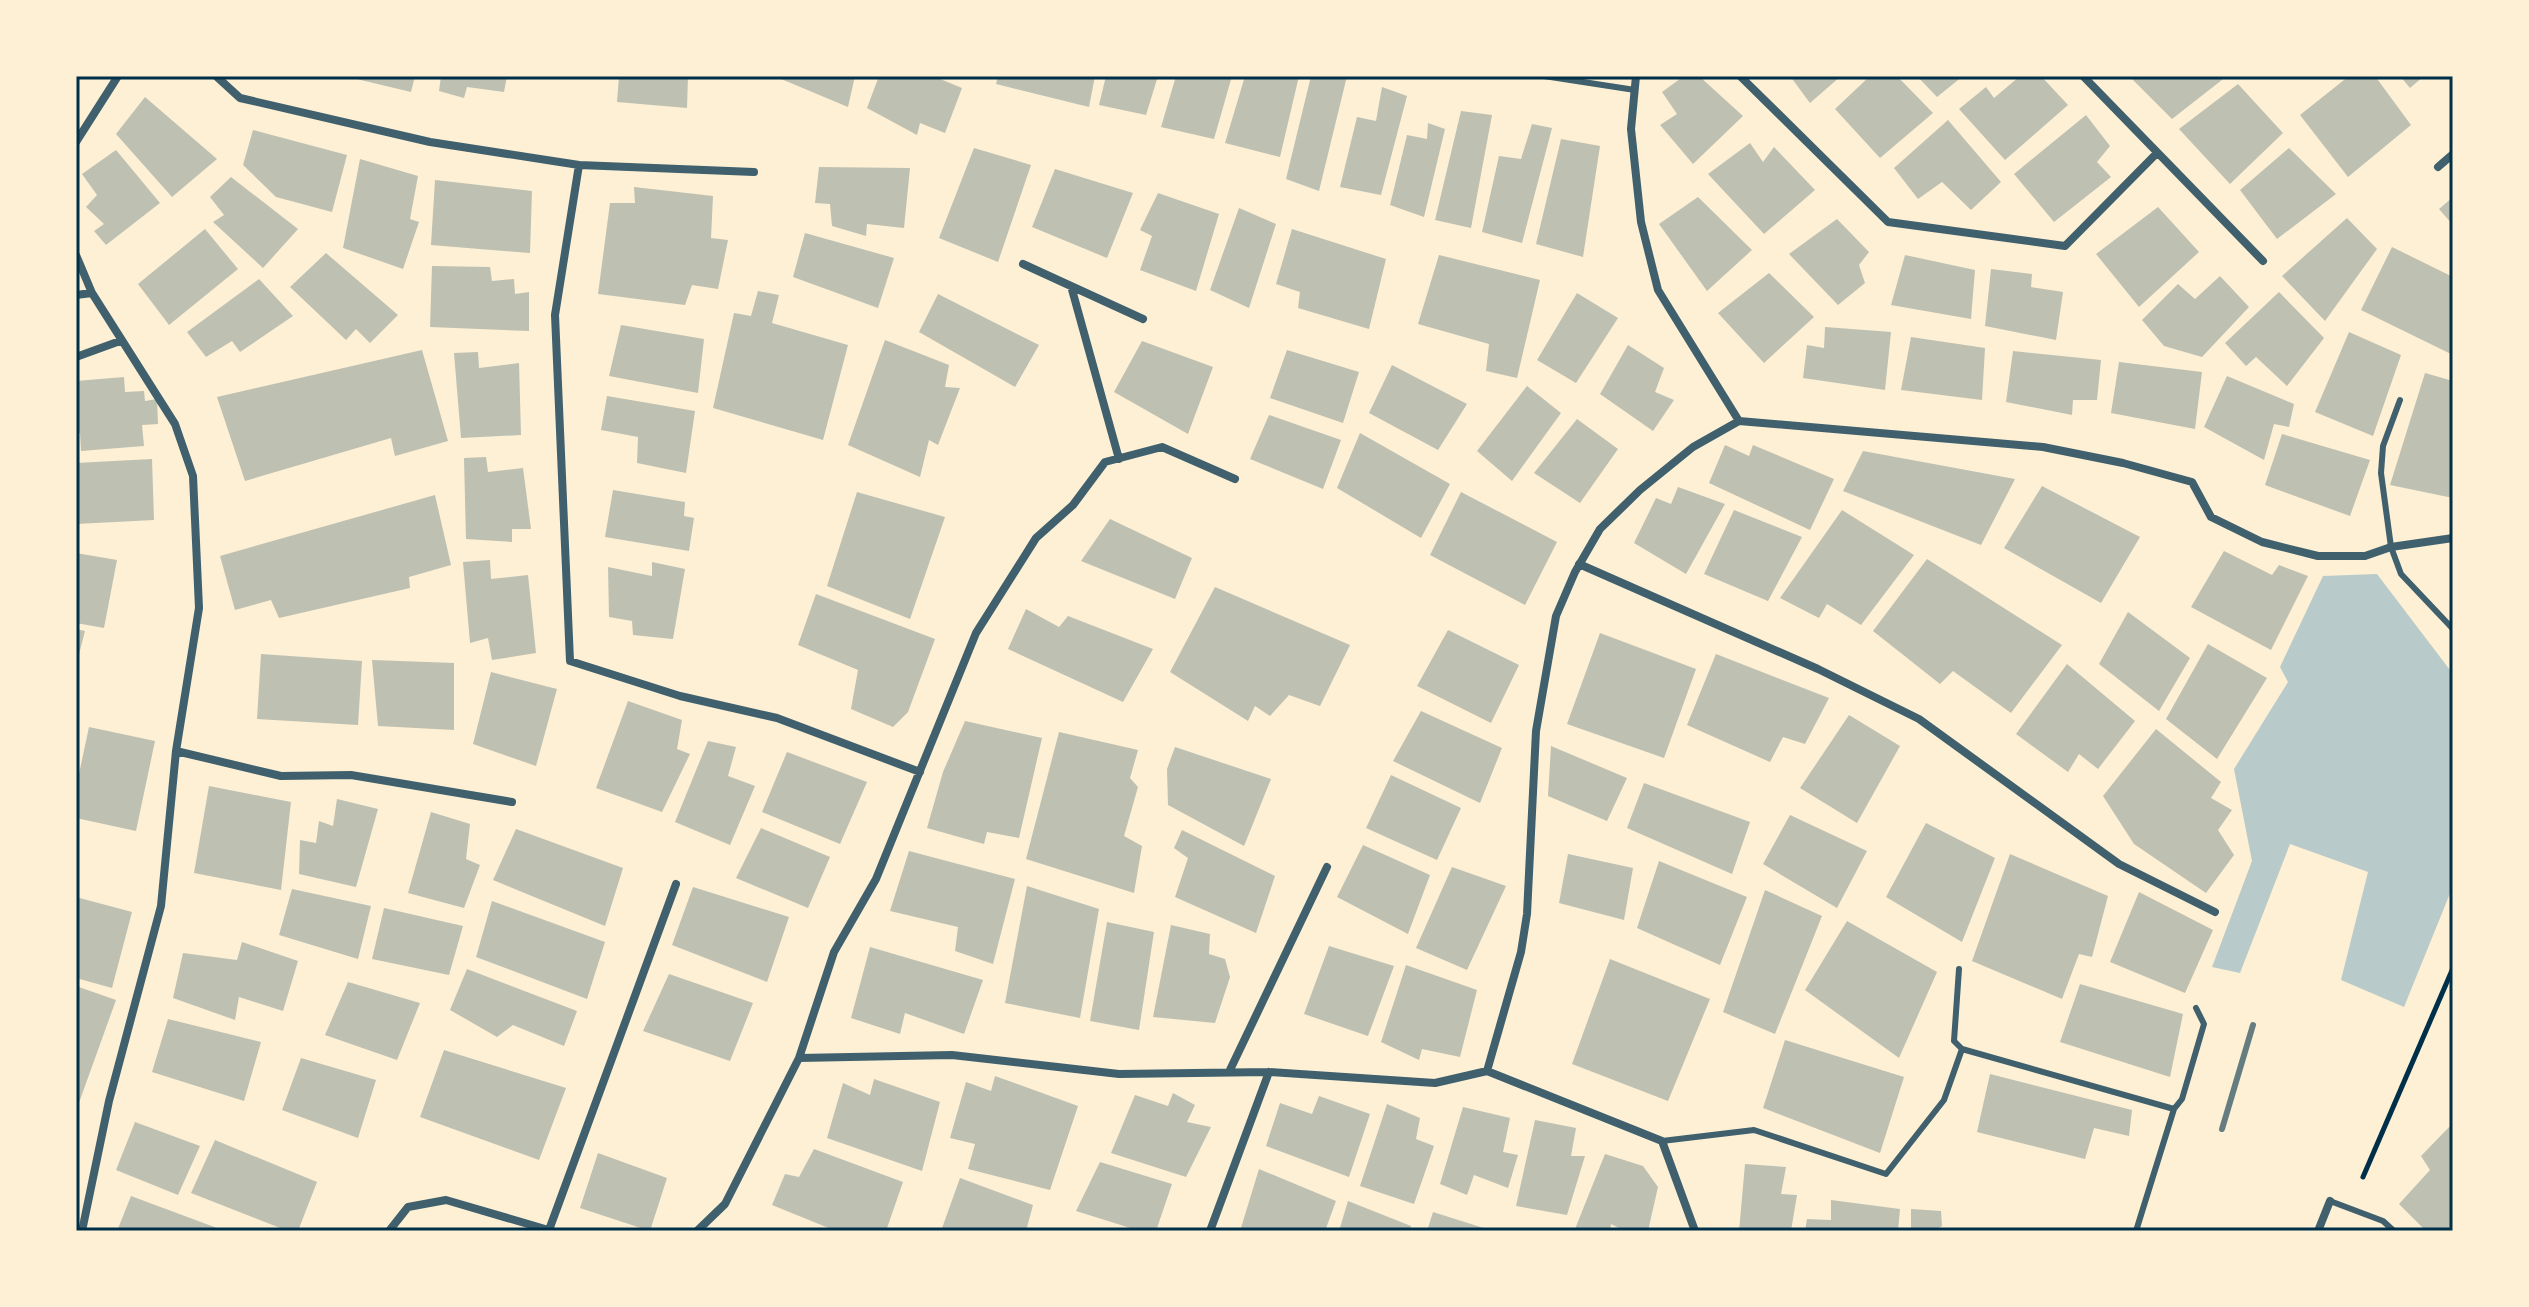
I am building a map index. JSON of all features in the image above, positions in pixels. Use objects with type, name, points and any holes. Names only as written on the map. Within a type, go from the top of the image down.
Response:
[{"type":"street","points":[[76,142],[118,76]]},
{"type":"street","points":[[216,76],[240,98],[430,142],[579,165],[754,172]]},
{"type":"street","points":[[1636,76],[1631,129],[1639,207],[1658,290],[1739,421]]},
{"type":"street","points":[[1740,76],[1888,222],[2065,246],[2157,153]]},
{"type":"street","points":[[2083,76],[2263,261]]},
{"type":"street","points":[[2438,167],[2453,154]]},
{"type":"street","points":[[579,165],[555,315],[570,661],[680,696],[777,718],[920,772]]},
{"type":"street","points":[[76,255],[92,293],[120,341],[146,375],[175,424],[193,476],[199,608],[176,751],[161,906],[109,1101],[82,1231]]},
{"type":"street","points":[[1023,264],[1143,319]]},
{"type":"street","points":[[1071,286],[1119,459]]},
{"type":"street","points":[[76,295],[92,293]]},
{"type":"street","points":[[76,357],[120,341]]},
{"type":"street","points":[[1487,1071],[1521,952],[1527,914],[1536,731],[1556,616],[1579,564],[1600,529],[1640,490],[1693,447],[1739,421],[2043,447],[2123,463],[2192,482],[2211,517],[2262,542],[2318,556],[2365,556],[2391,547],[2453,538]]},
{"type":"street","points":[[697,1231],[725,1204],[799,1058],[834,952],[876,879],[976,633],[1036,538],[1073,505],[1105,462],[1162,447],[1235,479]]},
{"type":"street","points":[[1579,564],[1818,669],[1919,719],[2119,864],[2215,912]]},
{"type":"street","points":[[176,751],[281,776],[351,775],[512,802]]},
{"type":"street","points":[[1229,1072],[1327,867]]},
{"type":"street","points":[[389,1231],[408,1207],[446,1200],[551,1231],[676,884]]},
{"type":"street","points":[[799,1058],[952,1055],[1119,1074],[1269,1072],[1435,1083],[1487,1071],[1662,1141],[1695,1231]]},
{"type":"street","points":[[1210,1231],[1269,1072]]},
{"type":"street","points":[[2318,1231],[2330,1201]]},
{"type":"lane","points":[[1544,76],[1635,90]]},
{"type":"lane","points":[[2400,400],[2383,446],[2381,473],[2391,547],[2401,574],[2453,629]]},
{"type":"lane","points":[[1959,969],[1954,1041],[1962,1049],[2174,1109]]},
{"type":"lane","points":[[2136,1231],[2174,1109],[2182,1099],[2204,1024],[2196,1008]]},
{"type":"lane","points":[[1662,1141],[1754,1130],[1886,1174],[1944,1100],[1962,1049]]},
{"type":"lane","points":[[2330,1201],[2383,1221],[2394,1231]]},
{"type":"path","points":[[2358,1188],[2453,968]]},
{"type":"shaded area","points":[[2377,574],[2453,674],[2453,886],[2404,1007],[2341,980],[2368,872],[2290,844],[2240,973],[2212,967],[2252,861],[2234,769],[2288,682],[2280,667],[2323,576]]},
{"type":"building","points":[[344,76],[415,76],[411,92]]},
{"type":"building","points":[[441,76],[507,76],[504,92],[467,87],[464,98],[439,91]]},
{"type":"building","points":[[619,76],[688,76],[687,108],[617,102]]},
{"type":"building","points":[[774,76],[855,76],[848,107]]},
{"type":"building","points":[[879,76],[933,76],[962,88],[945,133],[920,123],[917,135],[867,108]]},
{"type":"building","points":[[998,76],[1095,76],[1089,107],[996,84]]},
{"type":"building","points":[[1106,76],[1158,76],[1146,115],[1099,105]]},
{"type":"building","points":[[1176,76],[1232,76],[1214,139],[1161,127]]},
{"type":"building","points":[[1245,76],[1299,76],[1280,157],[1225,143]]},
{"type":"building","points":[[1311,76],[1347,76],[1319,191],[1286,179]]},
{"type":"building","points":[[1684,76],[1699,76],[1743,116],[1693,164],[1660,125],[1677,114],[1662,92]]},
{"type":"building","points":[[1790,76],[1841,76],[1810,103]]},
{"type":"building","points":[[1870,76],[1897,76],[1933,113],[1880,158],[1835,109]]},
{"type":"building","points":[[1917,76],[1963,76],[1937,97]]},
{"type":"building","points":[[2020,76],[2041,76],[2068,105],[2005,160],[1959,109],[1986,87],[1994,98]]},
{"type":"building","points":[[2129,76],[2227,76],[2172,119]]},
{"type":"building","points":[[2349,76],[2375,76],[2411,125],[2348,177],[2300,115]]},
{"type":"building","points":[[2400,76],[2424,76],[2410,88]]},
{"type":"building","points":[[2238,84],[2283,133],[2230,184],[2179,129]]},
{"type":"building","points":[[1382,87],[1407,96],[1381,195],[1340,187],[1357,117],[1376,121]]},
{"type":"building","points":[[145,97],[217,159],[172,197],[116,134]]},
{"type":"building","points":[[1461,111],[1492,115],[1471,228],[1435,220]]},
{"type":"building","points":[[2086,115],[2110,146],[2097,162],[2111,177],[2054,222],[2014,174]]},
{"type":"building","points":[[1948,120],[2001,182],[1971,210],[1942,182],[1918,199],[1894,168]]},
{"type":"building","points":[[1428,123],[1445,129],[1424,217],[1390,205],[1407,135],[1427,139]]},
{"type":"building","points":[[1532,124],[1552,128],[1522,243],[1482,232],[1499,156],[1521,159]]},
{"type":"building","points":[[253,130],[347,155],[332,212],[276,197],[243,165]]},
{"type":"building","points":[[1561,139],[1600,146],[1583,257],[1536,244]]},
{"type":"building","points":[[1750,143],[1763,162],[1774,147],[1815,190],[1764,234],[1708,174]]},
{"type":"building","points":[[974,148],[1031,165],[998,262],[939,238]]},
{"type":"building","points":[[2289,148],[2336,194],[2277,239],[2240,190]]},
{"type":"building","points":[[116,150],[160,203],[106,245],[94,231],[104,224],[86,207],[97,195],[82,174]]},
{"type":"building","points":[[360,159],[418,176],[410,219],[419,222],[403,269],[343,248]]},
{"type":"building","points":[[819,167],[910,168],[904,228],[867,224],[866,236],[832,226],[830,204],[815,203]]},
{"type":"building","points":[[1055,169],[1133,193],[1107,258],[1032,227]]},
{"type":"building","points":[[231,177],[298,229],[263,268],[213,222],[224,215],[210,197]]},
{"type":"building","points":[[435,180],[532,191],[530,253],[431,245]]},
{"type":"building","points":[[634,187],[713,196],[711,238],[728,240],[718,289],[692,285],[685,305],[598,294],[610,203],[635,203]]},
{"type":"building","points":[[1158,193],[1219,214],[1196,291],[1140,270],[1152,236],[1140,230]]},
{"type":"building","points":[[1698,197],[1752,250],[1707,291],[1659,224]]},
{"type":"building","points":[[2453,197],[2453,225],[2439,209]]},
{"type":"building","points":[[2158,207],[2199,252],[2139,307],[2096,254]]},
{"type":"building","points":[[1239,208],[1276,224],[1249,308],[1210,290]]},
{"type":"building","points":[[2347,218],[2377,249],[2325,321],[2282,276]]},
{"type":"building","points":[[1837,219],[1869,252],[1859,265],[1865,283],[1838,305],[1789,254]]},
{"type":"building","points":[[205,229],[238,269],[169,325],[138,284]]},
{"type":"building","points":[[1292,229],[1386,259],[1369,329],[1298,308],[1300,292],[1276,284]]},
{"type":"building","points":[[805,233],[894,258],[878,308],[793,277]]},
{"type":"building","points":[[2392,247],[2453,277],[2453,355],[2361,310]]},
{"type":"building","points":[[326,253],[398,315],[370,343],[356,329],[346,340],[290,287]]},
{"type":"building","points":[[1439,255],[1540,280],[1517,378],[1486,371],[1489,344],[1418,324]]},
{"type":"building","points":[[1905,255],[1975,270],[1971,319],[1891,305]]},
{"type":"building","points":[[432,266],[490,267],[492,281],[514,279],[515,294],[529,292],[529,331],[430,327]]},
{"type":"building","points":[[1991,269],[2032,274],[2031,287],[2063,292],[2056,340],[1985,326]]},
{"type":"building","points":[[1769,273],[1814,317],[1764,363],[1718,313]]},
{"type":"building","points":[[2220,276],[2249,307],[2202,357],[2164,346],[2142,320],[2178,284],[2195,299]]},
{"type":"building","points":[[259,279],[293,316],[240,352],[232,341],[206,357],[187,332]]},
{"type":"building","points":[[758,291],[779,295],[772,323],[848,345],[823,440],[713,408],[734,313],[751,316]]},
{"type":"building","points":[[2279,292],[2324,338],[2287,386],[2256,357],[2246,366],[2225,343]]},
{"type":"building","points":[[1577,293],[1618,318],[1576,383],[1537,360]]},
{"type":"building","points":[[938,294],[1039,345],[1015,387],[919,332]]},
{"type":"building","points":[[621,325],[704,339],[698,393],[609,376]]},
{"type":"building","points":[[1825,327],[1891,332],[1885,390],[1803,378],[1807,345],[1824,348]]},
{"type":"building","points":[[2349,332],[2401,355],[2373,436],[2315,412]]},
{"type":"building","points":[[1911,337],[1985,348],[1982,400],[1901,390]]},
{"type":"building","points":[[885,340],[949,365],[945,387],[960,388],[938,445],[929,440],[920,477],[848,445]]},
{"type":"building","points":[[1142,341],[1213,367],[1188,434],[1114,392]]},
{"type":"building","points":[[1628,345],[1664,368],[1655,392],[1674,400],[1653,431],[1600,394]]},
{"type":"building","points":[[422,350],[448,441],[395,456],[391,438],[245,481],[217,397]]},
{"type":"building","points":[[1287,350],[1359,372],[1343,423],[1270,398]]},
{"type":"building","points":[[2013,351],[2101,360],[2097,400],[2073,400],[2072,415],[2006,402]]},
{"type":"building","points":[[478,352],[479,368],[519,363],[521,435],[461,438],[454,353]]},
{"type":"building","points":[[2119,362],[2202,372],[2195,429],[2111,413]]},
{"type":"building","points":[[1392,365],[1467,404],[1438,450],[1369,413]]},
{"type":"building","points":[[2425,373],[2453,381],[2453,498],[2390,485]]},
{"type":"building","points":[[2227,376],[2294,404],[2289,427],[2274,424],[2264,460],[2204,427]]},
{"type":"building","points":[[124,377],[125,392],[144,391],[145,401],[157,399],[158,424],[142,425],[144,446],[81,451],[80,433],[76,433],[76,381]]},
{"type":"building","points":[[1527,386],[1561,413],[1512,481],[1477,451]]},
{"type":"building","points":[[607,396],[695,411],[686,473],[637,463],[638,437],[601,430]]},
{"type":"building","points":[[1269,415],[1341,440],[1323,489],[1250,459]]},
{"type":"building","points":[[1577,419],[1618,449],[1580,503],[1534,473]]},
{"type":"building","points":[[1360,433],[1450,484],[1421,538],[1337,488]]},
{"type":"building","points":[[2282,434],[2370,460],[2350,516],[2265,485]]},
{"type":"building","points":[[1725,445],[1749,456],[1753,445],[1834,479],[1810,530],[1709,483]]},
{"type":"building","points":[[1863,451],[2015,479],[1981,545],[1843,491]]},
{"type":"building","points":[[486,457],[488,472],[523,468],[531,529],[512,529],[512,542],[466,539],[464,458]]},
{"type":"building","points":[[152,459],[154,520],[76,524],[76,463]]},
{"type":"building","points":[[2042,486],[2140,537],[2101,603],[2004,548]]},
{"type":"building","points":[[1678,487],[1725,504],[1686,574],[1634,543],[1656,498],[1671,504]]},
{"type":"building","points":[[613,490],[685,502],[684,516],[694,518],[689,551],[605,537]]},
{"type":"building","points":[[857,492],[945,517],[910,619],[827,586]]},
{"type":"building","points":[[1461,492],[1557,542],[1525,605],[1430,555]]},
{"type":"building","points":[[435,495],[451,565],[409,577],[410,588],[279,618],[271,600],[235,610],[220,556]]},
{"type":"building","points":[[1734,510],[1802,537],[1768,601],[1704,574]]},
{"type":"building","points":[[1842,510],[1914,555],[1861,625],[1827,604],[1819,618],[1780,598]]},
{"type":"building","points":[[1110,519],[1192,558],[1175,599],[1081,561]]},
{"type":"building","points":[[2224,551],[2272,575],[2279,565],[2308,576],[2271,650],[2191,607]]},
{"type":"building","points":[[76,553],[117,560],[104,628],[76,623]]},
{"type":"building","points":[[1927,559],[2062,645],[2011,713],[1953,671],[1940,684],[1873,631]]},
{"type":"building","points":[[490,560],[491,579],[528,575],[536,653],[492,660],[488,638],[470,643],[463,562]]},
{"type":"building","points":[[652,562],[685,569],[673,639],[633,635],[632,621],[609,617],[608,567],[652,576]]},
{"type":"building","points":[[1215,587],[1350,645],[1320,706],[1289,695],[1270,716],[1255,706],[1248,721],[1170,672]]},
{"type":"building","points":[[816,594],[935,639],[908,712],[893,727],[851,709],[858,670],[798,645]]},
{"type":"building","points":[[1026,609],[1059,627],[1068,616],[1153,649],[1123,702],[1008,649]]},
{"type":"building","points":[[2128,612],[2190,658],[2159,711],[2099,664]]},
{"type":"building","points":[[76,629],[85,631],[77,662],[76,662]]},
{"type":"building","points":[[1448,630],[1519,665],[1491,723],[1417,686]]},
{"type":"building","points":[[1600,633],[1696,669],[1664,758],[1567,724]]},
{"type":"building","points":[[2208,644],[2267,678],[2217,759],[2166,719]]},
{"type":"building","points":[[261,654],[362,661],[358,725],[257,719]]},
{"type":"building","points":[[1716,654],[1829,698],[1805,744],[1783,737],[1770,762],[1687,725]]},
{"type":"building","points":[[372,660],[454,663],[454,730],[378,726]]},
{"type":"building","points":[[2067,664],[2135,721],[2098,769],[2079,754],[2068,772],[2016,734]]},
{"type":"building","points":[[491,672],[557,689],[536,766],[473,744]]},
{"type":"building","points":[[628,701],[682,720],[677,749],[690,754],[662,812],[596,788]]},
{"type":"building","points":[[1421,711],[1502,748],[1480,803],[1393,761]]},
{"type":"building","points":[[1849,715],[1900,746],[1857,823],[1800,788]]},
{"type":"building","points":[[965,721],[1042,738],[1019,838],[987,832],[984,844],[927,828],[943,772]]},
{"type":"building","points":[[89,727],[155,741],[136,831],[76,818],[76,788]]},
{"type":"building","points":[[2156,729],[2221,782],[2211,798],[2232,810],[2218,830],[2234,855],[2206,893],[2134,844],[2103,796]]},
{"type":"building","points":[[1059,732],[1138,750],[1130,778],[1138,787],[1124,836],[1142,846],[1134,893],[1026,859]]},
{"type":"building","points":[[708,741],[736,747],[728,776],[755,786],[730,845],[675,822]]},
{"type":"building","points":[[1551,746],[1627,778],[1607,821],[1548,796]]},
{"type":"building","points":[[1175,747],[1271,779],[1244,846],[1168,805],[1167,769]]},
{"type":"building","points":[[787,752],[867,782],[840,844],[762,812]]},
{"type":"building","points":[[1391,775],[1461,808],[1437,860],[1366,828]]},
{"type":"building","points":[[1644,783],[1750,822],[1732,874],[1627,828]]},
{"type":"building","points":[[209,786],[291,802],[281,890],[194,873]]},
{"type":"building","points":[[337,799],[378,809],[356,887],[299,874],[300,840],[316,843],[319,821],[333,826]]},
{"type":"building","points":[[431,812],[470,824],[466,859],[480,865],[464,908],[408,893]]},
{"type":"building","points":[[1790,815],[1867,851],[1837,908],[1763,864]]},
{"type":"building","points":[[1926,823],[1995,858],[1962,942],[1886,897]]},
{"type":"building","points":[[761,828],[830,857],[808,908],[736,878]]},
{"type":"building","points":[[516,829],[623,868],[605,926],[493,880]]},
{"type":"building","points":[[1182,830],[1275,876],[1256,933],[1175,897],[1188,858],[1174,848]]},
{"type":"building","points":[[1363,845],[1430,875],[1408,934],[1337,897]]},
{"type":"building","points":[[909,851],[1015,879],[993,964],[955,951],[958,927],[890,911]]},
{"type":"building","points":[[1568,854],[1633,868],[1624,920],[1559,903]]},
{"type":"building","points":[[2010,854],[2108,896],[2092,957],[2079,954],[2062,999],[1972,961]]},
{"type":"building","points":[[1659,861],[1747,897],[1720,965],[1637,928]]},
{"type":"building","points":[[1452,867],[1506,886],[1467,970],[1416,948]]},
{"type":"building","points":[[1027,886],[1099,909],[1080,1018],[1005,1003]]},
{"type":"building","points":[[693,887],[789,917],[767,982],[672,945]]},
{"type":"building","points":[[292,889],[371,906],[358,959],[279,935]]},
{"type":"building","points":[[1765,890],[1822,916],[1775,1034],[1723,1012]]},
{"type":"building","points":[[2139,892],[2213,930],[2185,993],[2110,962]]},
{"type":"building","points":[[76,897],[132,912],[112,988],[76,978]]},
{"type":"building","points":[[492,901],[605,942],[587,999],[476,957]]},
{"type":"building","points":[[384,908],[463,926],[449,975],[372,959]]},
{"type":"building","points":[[1847,921],[1937,972],[1899,1058],[1805,990]]},
{"type":"building","points":[[1107,922],[1154,932],[1139,1030],[1090,1021]]},
{"type":"building","points":[[1171,925],[1210,934],[1209,954],[1225,959],[1230,977],[1215,1023],[1153,1017]]},
{"type":"building","points":[[242,942],[298,961],[283,1011],[239,997],[235,1020],[173,998],[183,953],[237,960]]},
{"type":"building","points":[[1329,946],[1394,966],[1368,1036],[1304,1014]]},
{"type":"building","points":[[870,947],[983,980],[964,1034],[905,1013],[900,1034],[851,1018]]},
{"type":"building","points":[[1610,959],[1710,999],[1668,1101],[1572,1064]]},
{"type":"building","points":[[1406,965],[1477,990],[1460,1057],[1422,1049],[1419,1060],[1381,1042]]},
{"type":"building","points":[[467,969],[577,1011],[564,1046],[513,1025],[497,1037],[450,1010]]},
{"type":"building","points":[[669,974],[753,1003],[730,1061],[643,1031]]},
{"type":"building","points":[[348,982],[420,1003],[397,1060],[325,1035]]},
{"type":"building","points":[[2080,984],[2183,1014],[2170,1077],[2060,1042]]},
{"type":"building","points":[[76,986],[116,1000],[76,1111]]},
{"type":"building","points":[[168,1019],[261,1042],[244,1101],[152,1072]]},
{"type":"building","points":[[1785,1040],[1904,1077],[1880,1153],[1763,1108]]},
{"type":"building","points":[[444,1050],[566,1088],[539,1160],[420,1117]]},
{"type":"building","points":[[301,1058],[376,1080],[358,1138],[282,1110]]},
{"type":"building","points":[[1990,1074],[2132,1110],[2129,1136],[2094,1128],[2085,1159],[1977,1132]]},
{"type":"building","points":[[995,1076],[1078,1106],[1050,1190],[968,1169],[975,1144],[950,1138],[966,1082],[991,1091]]},
{"type":"building","points":[[874,1079],[940,1102],[922,1171],[827,1138],[843,1083],[870,1095]]},
{"type":"building","points":[[1173,1093],[1195,1105],[1187,1122],[1211,1127],[1186,1177],[1111,1153],[1135,1095],[1168,1106]]},
{"type":"building","points":[[1319,1096],[1370,1114],[1349,1177],[1266,1146],[1280,1103],[1312,1114]]},
{"type":"building","points":[[1387,1104],[1420,1118],[1416,1139],[1434,1146],[1414,1204],[1360,1186]]},
{"type":"building","points":[[1463,1107],[1510,1118],[1503,1152],[1518,1155],[1508,1188],[1474,1175],[1467,1195],[1440,1184]]},
{"type":"building","points":[[1535,1120],[1576,1128],[1571,1156],[1585,1156],[1567,1215],[1516,1206]]},
{"type":"building","points":[[135,1122],[200,1146],[178,1195],[116,1170]]},
{"type":"building","points":[[2453,1123],[2453,1231],[2426,1231],[2399,1204],[2430,1170],[2421,1156]]},
{"type":"building","points":[[215,1140],[317,1182],[298,1231],[288,1231],[191,1193]]},
{"type":"building","points":[[814,1149],[903,1182],[886,1231],[836,1231],[772,1205],[785,1174],[799,1177]]},
{"type":"building","points":[[598,1153],[667,1178],[650,1231],[580,1208]]},
{"type":"building","points":[[1605,1154],[1643,1166],[1658,1187],[1648,1231],[1625,1231],[1611,1224],[1610,1231],[1575,1229]]},
{"type":"building","points":[[1100,1162],[1172,1184],[1156,1231],[1140,1231],[1076,1211]]},
{"type":"building","points":[[1745,1164],[1786,1167],[1781,1194],[1797,1195],[1791,1231],[1739,1231]]},
{"type":"building","points":[[1259,1169],[1336,1201],[1325,1231],[1240,1231]]},
{"type":"building","points":[[960,1178],[1033,1205],[1026,1231],[941,1231]]},
{"type":"building","points":[[131,1196],[225,1231],[117,1231]]},
{"type":"building","points":[[1831,1200],[1900,1209],[1898,1231],[1805,1231],[1807,1219],[1831,1220]]},
{"type":"building","points":[[1348,1201],[1411,1226],[1410,1231],[1339,1231]]},
{"type":"building","points":[[1911,1209],[1941,1211],[1942,1226],[1934,1231],[1911,1231]]},
{"type":"building","points":[[1433,1212],[1490,1230],[1490,1231],[1427,1231]]},
{"type":"railway","points":[[2222,1129],[2253,1025]]}]
